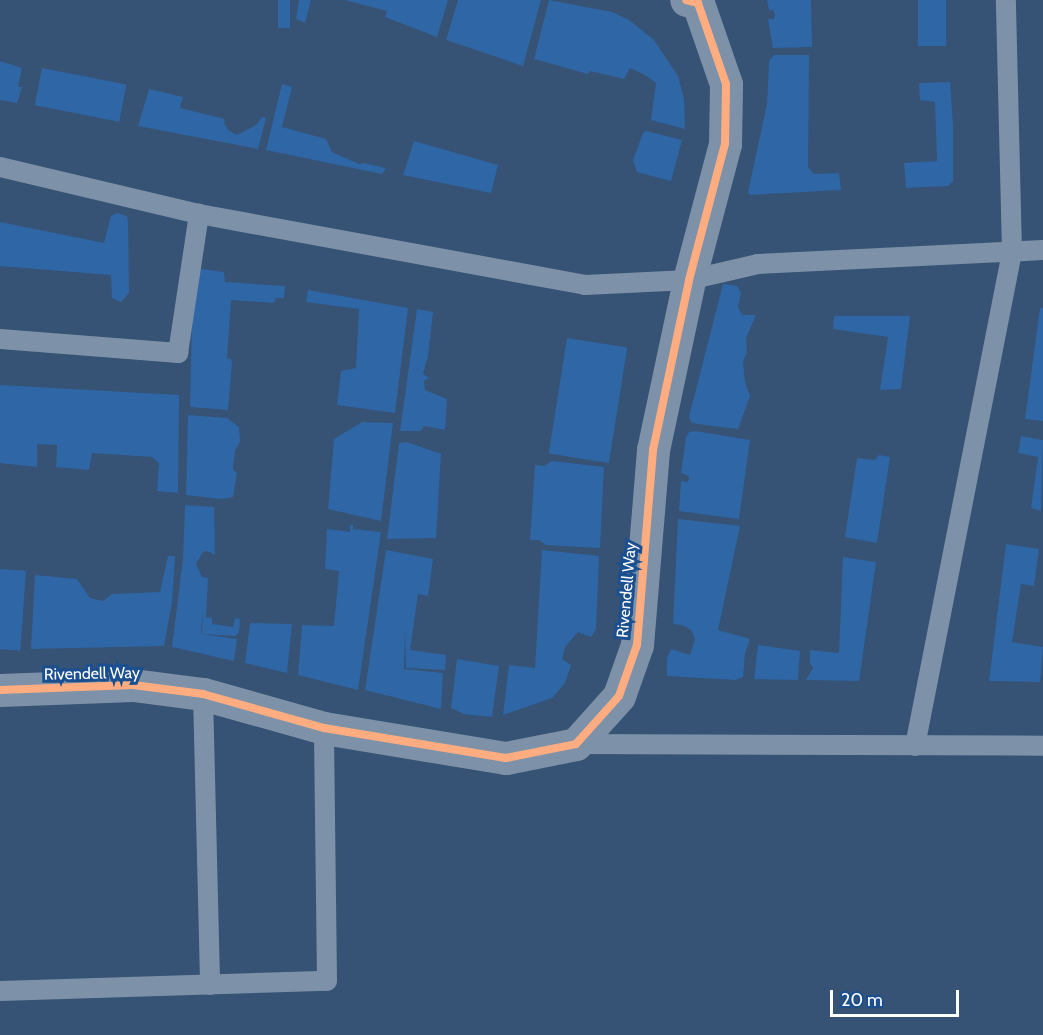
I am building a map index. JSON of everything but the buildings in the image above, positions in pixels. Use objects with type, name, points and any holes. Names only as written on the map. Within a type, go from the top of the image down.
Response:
[{"type":"street","name":"Rivendell Way","points":[[0,690],[134,685],[203,694],[324,728],[506,758],[576,744],[619,696],[637,645],[652,450],[689,280],[725,144],[726,84],[694,1]]},
{"type":"lane","points":[[915,746],[1012,252],[1006,0]]},
{"type":"lane","points":[[0,167],[199,214],[585,285],[689,280],[758,264],[1043,250]]},
{"type":"lane","points":[[0,339],[178,353],[199,214]]},
{"type":"lane","points":[[203,694],[210,985]]},
{"type":"lane","points":[[0,991],[327,981],[324,728]]},
{"type":"lane","points":[[576,744],[1043,746]]},
{"type":"shaded area","points":[[278,0],[290,0],[290,28],[278,28]]},
{"type":"shaded area","points":[[299,0],[311,0],[305,23],[296,19]]},
{"type":"shaded area","points":[[345,0],[448,0],[437,37],[385,17],[387,11]]},
{"type":"shaded area","points":[[458,0],[541,0],[523,66],[446,40]]},
{"type":"shaded area","points":[[549,0],[612,12],[629,20],[654,40],[678,76],[684,99],[685,129],[651,120],[656,83],[630,68],[624,79],[590,71],[588,74],[534,59]]},
{"type":"shaded area","points":[[767,0],[811,0],[812,47],[773,48],[768,19],[774,19],[775,15],[773,10],[769,10]]},
{"type":"shaded area","points":[[918,0],[946,0],[946,46],[918,46]]},
{"type":"shaded area","points":[[774,55],[809,55],[808,167],[814,174],[839,173],[841,190],[750,195],[748,192],[767,104],[769,61]]},
{"type":"shaded area","points":[[0,61],[22,68],[18,87],[22,87],[17,103],[0,100]]},
{"type":"shaded area","points":[[42,68],[126,84],[119,122],[35,105]]},
{"type":"shaded area","points":[[950,82],[953,181],[948,186],[906,188],[904,163],[937,161],[935,102],[920,100],[919,83]]},
{"type":"shaded area","points":[[282,84],[292,87],[282,127],[326,139],[332,152],[359,164],[386,168],[382,174],[266,150]]},
{"type":"shaded area","points":[[149,89],[183,97],[180,108],[225,119],[224,123],[228,130],[237,135],[256,125],[262,117],[266,118],[258,149],[138,126]]},
{"type":"shaded area","points":[[646,131],[682,140],[671,181],[637,172],[633,160],[643,133]]},
{"type":"shaded area","points":[[414,141],[498,165],[491,193],[403,175]]},
{"type":"shaded area","points":[[117,213],[127,216],[128,221],[129,293],[121,302],[112,298],[111,275],[0,266],[0,222],[104,243],[111,216]]},
{"type":"shaded area","points":[[193,268],[224,272],[225,282],[285,286],[284,298],[276,298],[274,303],[231,300],[227,358],[231,359],[232,363],[228,410],[190,407]]},
{"type":"shaded area","points":[[723,284],[737,286],[741,293],[738,307],[742,315],[756,315],[746,338],[747,352],[743,362],[745,382],[750,396],[738,429],[697,424],[691,422],[689,417]]},
{"type":"shaded area","points":[[308,290],[408,308],[395,413],[337,405],[341,371],[356,368],[359,309],[306,302]]},
{"type":"shaded area","points":[[1040,308],[1043,308],[1043,421],[1025,419]]},
{"type":"shaded area","points":[[417,309],[433,312],[428,356],[423,374],[429,378],[424,381],[425,390],[447,399],[445,430],[424,426],[421,431],[400,431]]},
{"type":"shaded area","points":[[834,316],[910,316],[901,389],[880,390],[888,337],[833,329]]},
{"type":"shaded area","points":[[567,338],[627,348],[609,463],[549,454]]},
{"type":"shaded area","points":[[0,385],[179,395],[178,493],[157,491],[159,463],[152,457],[92,453],[89,470],[56,467],[57,445],[37,444],[37,467],[0,463]]},
{"type":"shaded area","points":[[188,415],[227,418],[239,427],[240,442],[235,451],[233,469],[237,473],[233,497],[221,499],[186,495]]},
{"type":"shaded area","points":[[362,422],[393,423],[381,521],[328,509],[334,439]]},
{"type":"shaded area","points":[[689,432],[750,440],[739,519],[679,511],[681,481],[688,482],[689,476],[681,473],[686,437]]},
{"type":"shaded area","points":[[1021,436],[1043,440],[1041,511],[1031,508],[1038,457],[1018,453]]},
{"type":"shaded area","points":[[407,442],[441,454],[436,538],[387,539],[399,443]]},
{"type":"shaded area","points":[[879,455],[890,457],[877,543],[845,537],[857,458],[875,460]]},
{"type":"shaded area","points":[[552,461],[604,467],[600,548],[546,545],[539,540],[530,540],[535,465],[544,466]]},
{"type":"shaded area","points":[[185,505],[214,507],[215,555],[207,551],[203,552],[196,564],[202,577],[208,578],[206,617],[212,618],[212,624],[233,627],[235,618],[240,619],[239,633],[235,636],[202,634],[203,608],[201,634],[237,639],[234,661],[172,647],[183,558]]},
{"type":"shaded area","points":[[678,519],[740,526],[718,630],[750,639],[745,653],[743,677],[736,680],[667,676],[667,658],[671,649],[690,655],[695,639],[691,630],[682,625],[673,624]]},
{"type":"shaded area","points":[[350,525],[353,525],[353,529],[381,532],[358,690],[298,675],[302,625],[334,626],[339,571],[325,569],[327,529],[350,532]]},
{"type":"shaded area","points":[[1006,544],[1039,549],[1034,586],[1021,584],[1012,642],[1043,647],[1040,682],[989,681]]},
{"type":"shaded area","points":[[386,550],[433,559],[428,596],[418,594],[410,650],[446,655],[445,670],[406,668],[405,631],[404,669],[443,673],[441,709],[365,690]]},
{"type":"shaded area","points":[[542,550],[599,556],[596,629],[591,637],[578,632],[565,647],[562,659],[571,665],[565,683],[552,698],[503,715],[509,665],[535,668]]},
{"type":"shaded area","points":[[168,556],[175,556],[172,602],[164,646],[31,649],[35,575],[77,579],[90,598],[103,601],[112,594],[160,592]]},
{"type":"shaded area","points":[[843,557],[876,562],[859,681],[806,680],[813,668],[810,663],[810,650],[839,653]]},
{"type":"shaded area","points":[[0,569],[26,571],[20,651],[0,649]]},
{"type":"shaded area","points":[[250,623],[292,624],[287,673],[245,663]]},
{"type":"shaded area","points":[[758,645],[800,651],[798,680],[754,679]]},
{"type":"shaded area","points":[[457,659],[499,666],[492,717],[464,714],[451,708]]},
{"type":"cycle path","points":[[0,690],[133,685],[203,694],[324,728],[506,758],[576,744],[619,696],[637,645],[653,450],[689,280],[725,144],[726,84],[698,3],[686,0]]}]
